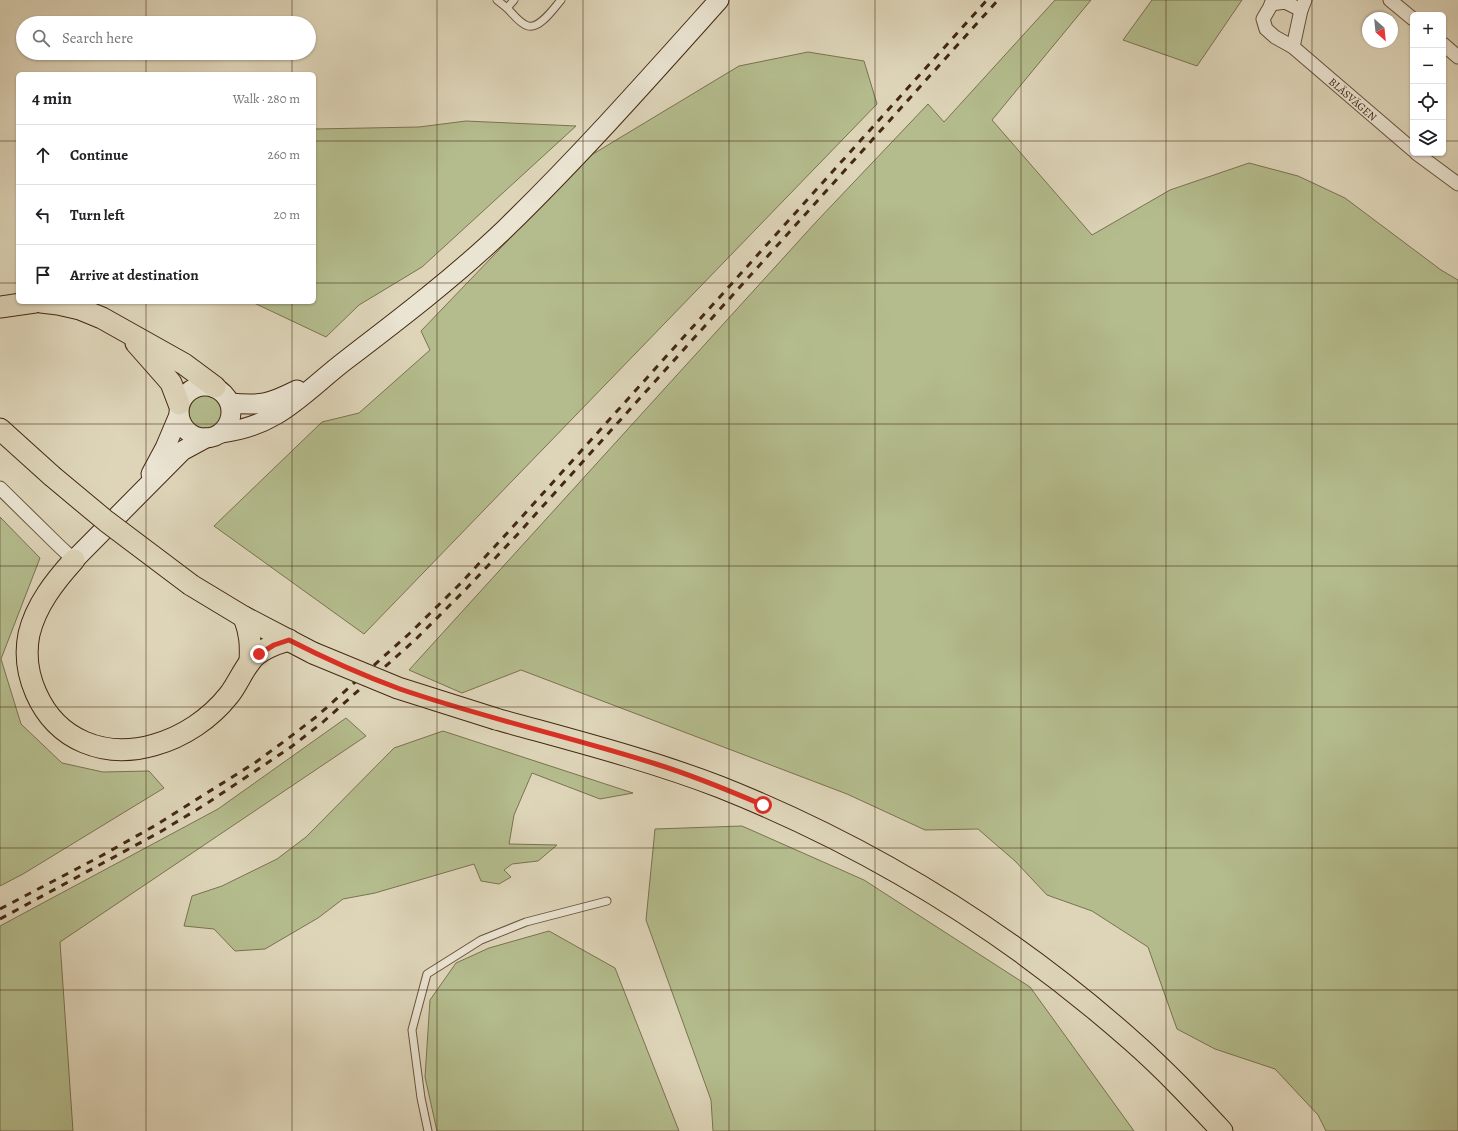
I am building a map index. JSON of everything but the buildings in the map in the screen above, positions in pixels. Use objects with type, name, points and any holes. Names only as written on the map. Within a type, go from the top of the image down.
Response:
[{"type":"main road","points":[[0,307],[21,304]]},
{"type":"main road","points":[[58,304],[80,309],[122,328],[184,364],[215,387]]},
{"type":"main road","points":[[122,328],[171,383],[179,410]]},
{"type":"main road","points":[[0,429],[52,476],[106,521],[191,584],[244,617],[313,653],[398,688],[496,719],[656,764],[719,787],[812,827],[893,869],[945,900],[1014,946],[1066,986],[1132,1041],[1176,1082],[1222,1131]]},
{"type":"main road","points":[[74,560],[53,585],[43,600],[34,618],[29,634],[27,651],[32,684],[46,712],[56,724],[79,740],[96,747],[125,750],[154,745],[173,738],[203,720],[216,709],[228,695],[250,661],[266,649],[289,640]]},
{"type":"main road","points":[[244,617],[250,633],[250,661]]},
{"type":"street","points":[[179,410],[182,424],[188,432],[196,437],[213,436],[254,426],[283,411],[304,396],[332,371],[454,274],[506,228],[595,138],[719,0]]},
{"type":"street","points":[[1390,0],[1410,17]]},
{"type":"street","points":[[1273,2],[1303,5],[1293,47]]},
{"type":"street","name":"BLÄSVÄGEN","points":[[1273,2],[1263,19],[1266,29],[1275,37],[1293,47],[1410,147]]},
{"type":"street","points":[[1446,47],[1458,57]]},
{"type":"street","points":[[1420,156],[1458,184]]},
{"type":"street","points":[[230,403],[257,405],[267,404],[332,371]]},
{"type":"street","points":[[0,488],[74,560],[182,451],[213,436],[227,427],[231,411],[230,403],[224,394],[215,387],[207,385],[198,386],[183,396],[165,448],[152,472],[131,501]]},
{"type":"lane","points":[[497,0],[524,24],[532,26],[537,25],[542,21],[561,0]]},
{"type":"lane","points":[[507,8],[514,0]]},
{"type":"lane","points":[[428,1131],[421,1098],[412,1030],[427,974],[487,937],[526,922],[607,901]]},
{"type":"green space","points":[[1055,0],[1091,0],[992,120],[1092,235],[1170,190],[1249,163],[1298,176],[1345,198],[1441,270],[1458,280],[1458,1131],[1326,1131],[1318,1115],[1275,1069],[1215,1049],[1177,1029],[1148,947],[1092,911],[1047,895],[1015,861],[978,829],[925,830],[847,794],[521,670],[462,693],[409,670],[816,222],[928,104],[944,122]]},
{"type":"green space","points":[[1152,0],[1242,0],[1197,66],[1123,40]]},
{"type":"green space","points":[[808,52],[864,61],[877,104],[364,634],[214,526],[322,422],[359,413],[430,350],[421,331],[588,157],[739,66]]},
{"type":"green space","points":[[466,121],[576,126],[422,267],[359,305],[326,337],[256,304],[316,304],[316,129],[419,127]]},
{"type":"green space","points":[[203,395],[209,395],[218,400],[222,406],[222,418],[218,424],[209,429],[203,429],[194,424],[189,415],[189,409],[194,400]]},
{"type":"green space","points":[[0,517],[40,558],[1,659],[21,724],[62,763],[103,772],[149,771],[164,788],[23,874],[0,886]]},
{"type":"green space","points":[[346,718],[366,736],[60,942],[73,1131],[0,1131],[0,926],[218,809]]},
{"type":"green space","points":[[443,731],[633,793],[600,799],[532,773],[514,815],[509,844],[557,845],[538,861],[512,864],[504,870],[511,877],[499,884],[481,881],[474,864],[375,893],[343,899],[318,918],[265,949],[235,951],[214,929],[184,926],[192,896],[222,886],[277,859],[306,837],[394,748]]},
{"type":"green space","points":[[742,826],[864,880],[1030,987],[1134,1131],[713,1131],[711,1100],[646,920],[655,829]]},
{"type":"green space","points":[[549,931],[615,968],[679,1131],[437,1131],[425,1077],[430,1000],[456,963],[489,948]]},
{"type":"railway","points":[[0,909],[101,856],[156,825],[256,762],[316,717],[410,633],[461,583],[510,530],[987,0]]},
{"type":"railway","points":[[0,919],[160,832],[206,804],[291,747],[323,722],[415,640],[516,536],[998,0]]},
{"type":"route","points":[[259,654],[274,645],[289,640],[313,653],[398,688],[496,719],[656,764],[763,805]]}]
